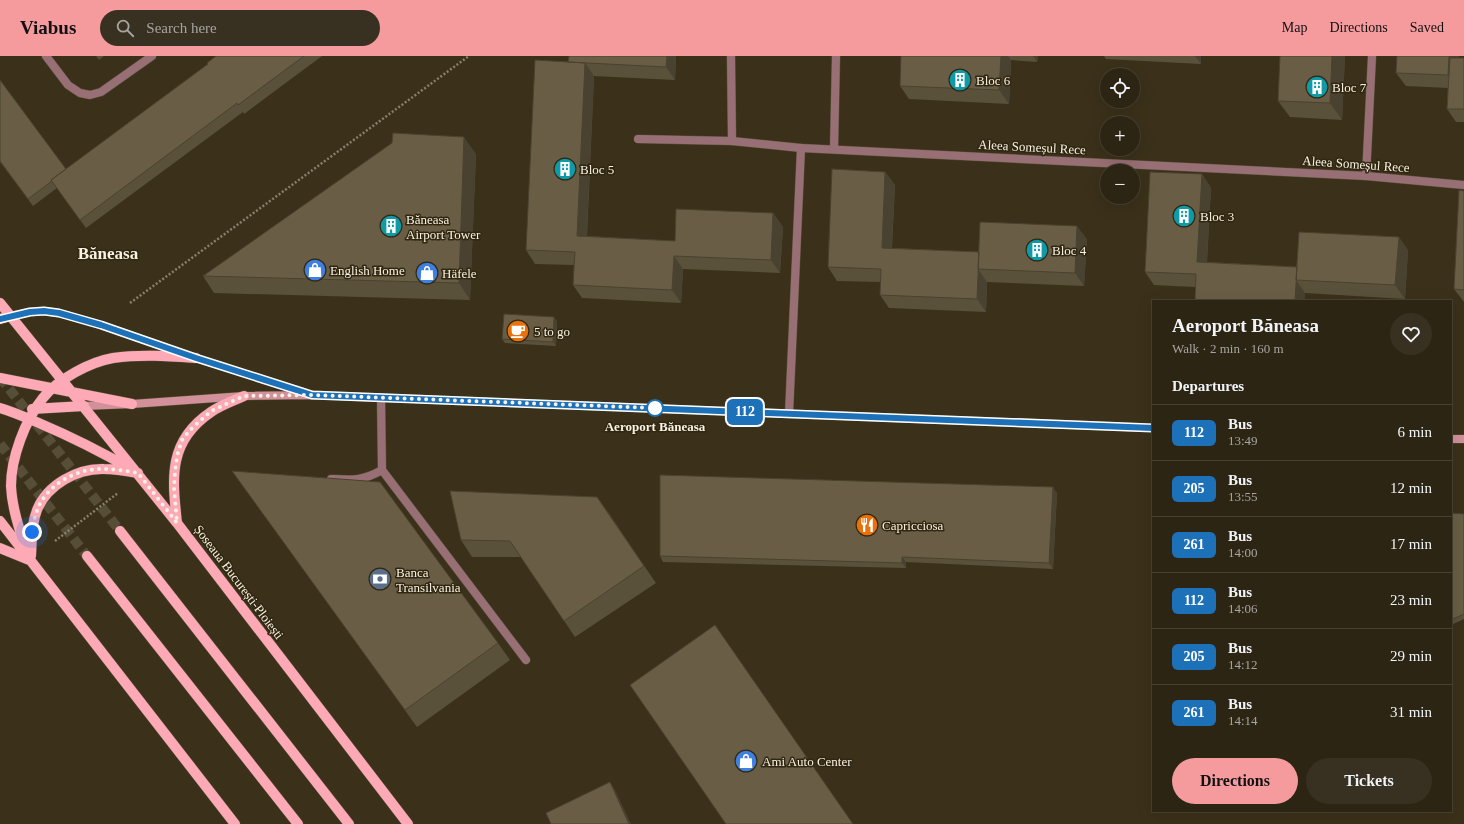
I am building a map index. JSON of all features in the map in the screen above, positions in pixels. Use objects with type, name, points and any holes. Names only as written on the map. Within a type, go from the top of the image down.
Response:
[{"type":"main road","name":"Șoseaua București-Ploiești","points":[[0,303],[138,473],[408,824]]},
{"type":"main road","points":[[0,319],[30,312],[44,311],[59,313],[101,325],[196,358],[312,395]]},
{"type":"main road","points":[[30,560],[14,510],[11,487],[12,470],[16,453],[30,419],[43,398],[63,380],[80,370],[113,358],[150,355],[196,358]]},
{"type":"main road","points":[[0,378],[132,404]]},
{"type":"main road","points":[[0,413],[36,409],[244,396],[312,395],[1152,428]]},
{"type":"main road","points":[[177,523],[174,488],[177,456],[182,440],[190,430],[211,411],[244,396]]},
{"type":"main road","points":[[0,408],[30,419],[86,445],[138,473]]},
{"type":"main road","points":[[1452,439],[1464,439]]},
{"type":"main road","points":[[30,560],[32,532],[37,510],[46,495],[57,484],[87,470],[103,469],[138,473]]},
{"type":"main road","points":[[0,521],[235,824]]},
{"type":"main road","points":[[120,531],[349,824]]},
{"type":"main road","points":[[0,548],[30,560]]},
{"type":"main road","points":[[87,556],[298,824]]},
{"type":"street","points":[[46,56],[68,85],[80,93],[90,95],[101,92],[152,56]]},
{"type":"street","points":[[731,56],[732,141]]},
{"type":"street","points":[[834,149],[836,56]]},
{"type":"street","points":[[1366,176],[1372,56]]},
{"type":"street","name":"Aleea Someșul Rece","points":[[638,139],[732,141],[801,148],[1366,176],[1464,185]]},
{"type":"street","points":[[789,414],[801,148]]},
{"type":"street","points":[[382,398],[382,470],[526,660]]},
{"type":"street","points":[[321,479],[351,480],[369,478],[382,470]]},
{"type":"path","points":[[130,304],[469,56]]},
{"type":"path","points":[[54,542],[121,491]]},
{"type":"building","points":[[216,56],[304,56],[238,105],[237,103],[80,220],[51,180],[208,64],[207,63]]},
{"type":"building","points":[[569,56],[667,56],[666,67],[568,62]]},
{"type":"building","name":"Bloc 6","points":[[901,56],[1001,56],[999,90],[900,86]]},
{"type":"building","points":[[1280,56],[1332,56],[1330,103],[1278,101]]},
{"type":"building","points":[[1397,56],[1449,56],[1448,75],[1396,73]]},
{"type":"building","points":[[1450,58],[1464,58],[1464,109],[1447,109]]},
{"type":"building","name":"Bloc 5","points":[[535,60],[585,63],[577,236],[675,241],[676,209],[773,213],[771,260],[674,256],[672,290],[573,285],[575,252],[526,250]]},
{"type":"building","points":[[0,80],[66,169],[28,199],[0,161]]},
{"type":"building","name":"Băneasa Airport Tower","points":[[393,133],[464,137],[459,283],[203,276],[392,143]]},
{"type":"building","points":[[832,169],[885,172],[882,248],[979,252],[977,299],[880,295],[881,269],[828,267]]},
{"type":"building","points":[[1150,172],[1202,174],[1197,262],[1297,267],[1295,300],[1195,300],[1196,274],[1145,272]]},
{"type":"building","points":[[1459,190],[1464,191],[1464,290],[1454,289]]},
{"type":"building","points":[[980,222],[1077,226],[1075,273],[978,269]]},
{"type":"building","points":[[1299,232],[1399,237],[1395,285],[1296,280]]},
{"type":"building","points":[[504,314],[554,317],[553,342],[502,339]]},
{"type":"building","name":"Banca Transilvania","points":[[232,471],[380,482],[498,643],[405,710]]},
{"type":"building","points":[[660,475],[1053,487],[1049,563],[902,557],[902,563],[660,556]]},
{"type":"building","points":[[450,491],[597,497],[644,566],[564,621],[510,541],[461,540]]},
{"type":"building","points":[[1452,513],[1464,514],[1464,614],[1452,620]]},
{"type":"building","name":"Ami Auto Center","points":[[715,625],[853,824],[726,824],[630,685]]},
{"type":"building","points":[[610,782],[629,824],[551,824],[546,813]]},
{"type":"tunnel","points":[[0,377],[120,531]]},
{"type":"tunnel","points":[[0,444],[87,556]]},
{"type":"bus line","name":"112","points":[[0,319],[30,312],[44,311],[59,313],[101,325],[196,358],[312,395],[1152,428]]},
{"type":"place","name":"Bloc 6","points":[[960,80]]},
{"type":"place","name":"Bloc 7","points":[[1317,87]]},
{"type":"place","name":"Bloc 5","points":[[565,169]]},
{"type":"place","name":"Bloc 3","points":[[1184,216]]},
{"type":"place","name":"Băneasa Airport Tower","points":[[391,226]]},
{"type":"place","name":"Bloc 4","points":[[1037,250]]},
{"type":"place","name":"English Home","points":[[315,270]]},
{"type":"place","name":"Häfele","points":[[427,273]]},
{"type":"place","name":"5 to go","points":[[518,331]]},
{"type":"place","name":"Aeroport Băneasa","points":[[655,408]]},
{"type":"place","name":"Capricciosa","points":[[867,525]]},
{"type":"place","name":"Banca Transilvania","points":[[380,579]]},
{"type":"place","name":"Ami Auto Center","points":[[746,761]]},
{"type":"district","name":"Băneasa","points":[[108,253]]},
{"type":"route","points":[[32,532],[37,510],[46,495],[57,484],[87,470],[103,469],[138,473],[177,523],[174,488],[177,456],[182,440],[190,430],[211,411],[244,396],[312,395],[655,408]]}]
